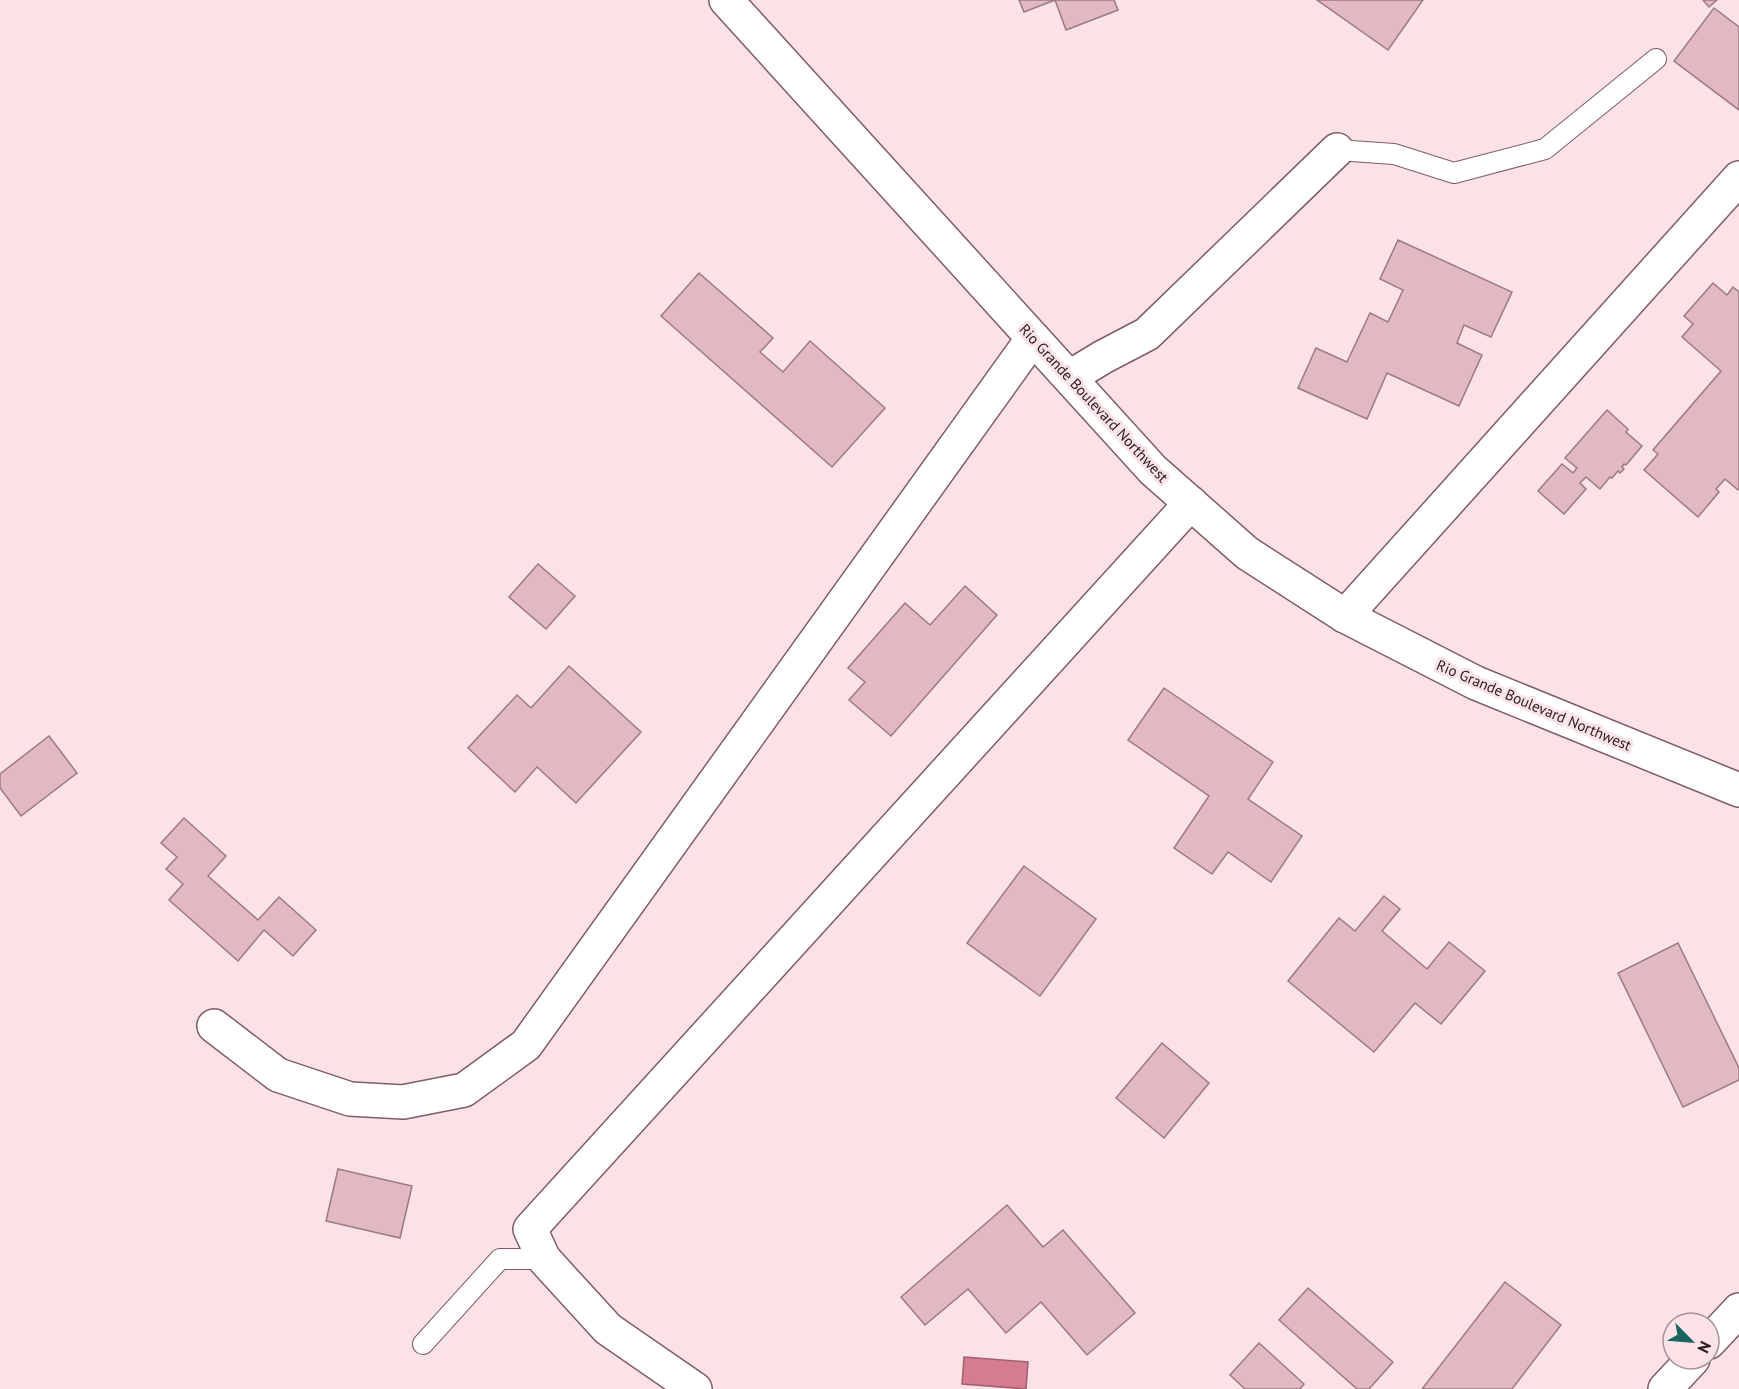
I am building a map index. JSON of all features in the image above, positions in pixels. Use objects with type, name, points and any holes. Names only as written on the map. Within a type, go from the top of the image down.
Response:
[{"type":"street","name":"Rio Grande Boulevard Northwest","points":[[730,2],[1153,470],[1247,553],[1345,616],[1476,682],[1739,790]]},
{"type":"street","points":[[1070,377],[1102,357],[1147,334],[1337,150]]},
{"type":"street","points":[[1345,616],[1739,178]]},
{"type":"street","points":[[214,1026],[278,1075],[350,1099],[403,1102],[465,1090],[526,1045],[1033,338]]},
{"type":"street","points":[[695,1389],[608,1329],[544,1259],[530,1229],[1191,503]]},
{"type":"street","points":[[1721,1329],[1739,1310]]},
{"type":"street","points":[[1665,1389],[1682,1371]]},
{"type":"lane","points":[[1337,150],[1394,154],[1454,173],[1545,149],[1656,59]]},
{"type":"lane","points":[[423,1344],[500,1259],[544,1259]]},
{"type":"shaded area","points":[[964,1357],[1028,1362],[1026,1389],[962,1384]]},
{"type":"building","points":[[1019,0],[1055,0],[1024,12]]},
{"type":"building","points":[[1055,0],[1114,0],[1118,10],[1066,30]]},
{"type":"building","points":[[1317,0],[1423,0],[1388,50]]},
{"type":"building","points":[[1703,0],[1717,0],[1709,7]]},
{"type":"building","points":[[1714,8],[1739,27],[1739,110],[1674,61]]},
{"type":"building","points":[[1398,240],[1512,292],[1491,337],[1464,325],[1457,343],[1482,355],[1459,406],[1387,373],[1367,419],[1298,388],[1316,348],[1347,362],[1370,313],[1388,322],[1403,290],[1380,279]]},
{"type":"building","points":[[699,273],[773,338],[760,352],[783,372],[810,341],[885,408],[832,467],[661,316]]},
{"type":"building","points":[[1713,283],[1727,295],[1733,287],[1739,292],[1739,489],[1725,479],[1716,489],[1719,492],[1698,517],[1644,470],[1658,454],[1653,450],[1721,371],[1682,337],[1693,324],[1684,316]]},
{"type":"building","points":[[1607,410],[1628,429],[1626,432],[1642,446],[1626,465],[1624,464],[1622,467],[1624,469],[1620,473],[1618,471],[1612,478],[1610,477],[1600,489],[1586,477],[1580,483],[1586,489],[1564,514],[1538,491],[1562,464],[1573,473],[1577,468],[1565,458]]},
{"type":"building","points":[[538,564],[575,596],[546,629],[509,597]]},
{"type":"building","points":[[965,586],[997,615],[891,736],[849,700],[865,682],[848,668],[905,603],[930,625]]},
{"type":"building","points":[[569,666],[641,732],[576,803],[537,767],[515,792],[468,748],[517,695],[531,708]]},
{"type":"building","points":[[1164,688],[1273,762],[1248,799],[1302,836],[1271,882],[1228,852],[1212,874],[1174,848],[1209,796],[1128,740]]},
{"type":"building","points":[[49,736],[77,773],[21,816],[0,788],[0,774]]},
{"type":"building","points":[[184,818],[226,856],[208,876],[258,920],[279,897],[316,930],[293,956],[264,930],[238,961],[169,900],[183,884],[166,869],[177,857],[161,843]]},
{"type":"building","points":[[1024,866],[1096,919],[1040,996],[967,943]]},
{"type":"building","points":[[1384,896],[1400,909],[1382,931],[1427,969],[1449,942],[1485,971],[1441,1024],[1415,1003],[1374,1052],[1288,981],[1339,918],[1355,931]]},
{"type":"building","points":[[1678,943],[1739,1068],[1739,1080],[1683,1107],[1618,973]]},
{"type":"building","points":[[1162,1043],[1209,1083],[1164,1138],[1116,1098]]},
{"type":"building","points":[[338,1169],[412,1186],[400,1238],[326,1221]]},
{"type":"building","points":[[1007,1205],[1043,1247],[1063,1230],[1135,1313],[1087,1355],[1041,1302],[1006,1333],[968,1289],[925,1325],[901,1297]]},
{"type":"building","points":[[1505,1282],[1561,1325],[1512,1389],[1422,1389]]},
{"type":"building","points":[[1308,1288],[1393,1362],[1369,1389],[1357,1389],[1279,1320]]},
{"type":"building","points":[[1259,1343],[1304,1384],[1300,1389],[1245,1389],[1230,1375]]}]
